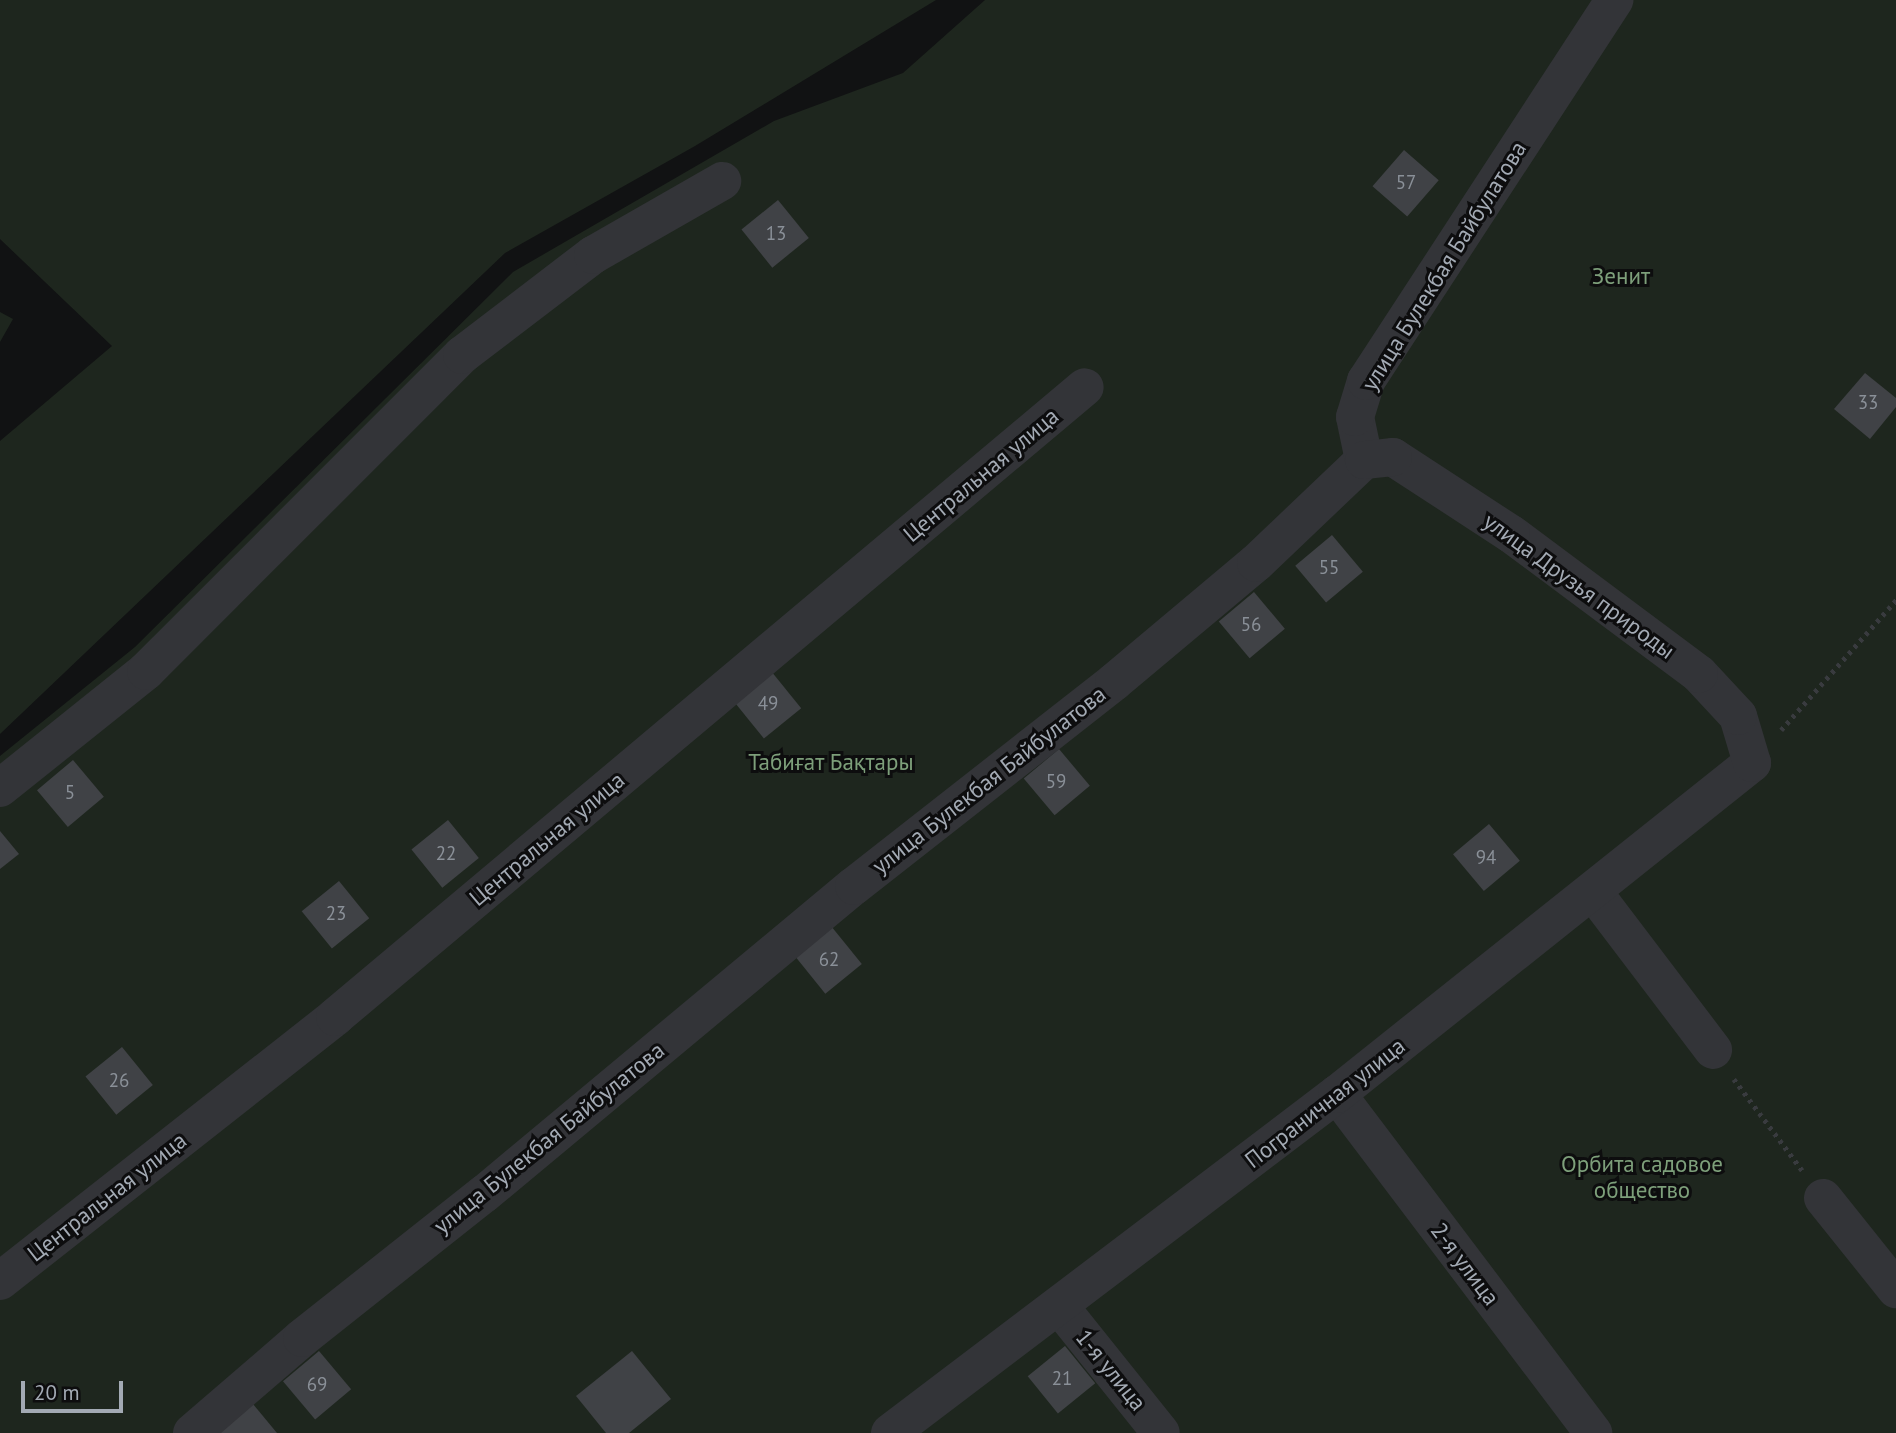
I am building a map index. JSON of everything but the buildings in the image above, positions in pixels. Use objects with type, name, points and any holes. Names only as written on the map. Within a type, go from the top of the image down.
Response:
[{"type":"street","name":"улица Булекбая Байбулатова","points":[[192,1433],[302,1338],[484,1194],[854,886],[1154,648],[1256,563],[1364,460],[1355,417],[1366,381],[1614,0]]},
{"type":"street","points":[[0,788],[146,671],[462,355],[593,255],[722,181]]},
{"type":"street","name":"Центральная улица","points":[[0,1281],[335,1017],[1086,387]]},
{"type":"street","name":"улица Друзья природы","points":[[1364,460],[1392,457],[1511,534],[1699,674],[1738,716],[1752,763]]},
{"type":"street","name":"Пограничная улица","points":[[890,1433],[1060,1307],[1337,1094],[1594,893],[1752,763]]},
{"type":"street","points":[[1594,893],[1713,1050]]},
{"type":"street","name":"2-я улица","points":[[1337,1094],[1594,1433]]},
{"type":"street","points":[[1823,1198],[1896,1289]]},
{"type":"street","name":"1-я улица","points":[[1060,1307],[1161,1433]]},
{"type":"path","points":[[1752,763],[1896,600]]},
{"type":"path","points":[[1713,1050],[1823,1198]]},
{"type":"green space","points":[[0,0],[936,0],[695,146],[505,253],[0,734],[0,441],[112,346],[0,239]]},
{"type":"green space","name":"Табиғат Бақтары","points":[[985,0],[1896,0],[1896,1433],[0,1433],[0,756],[135,647],[513,272],[774,121],[903,73]]},
{"type":"green space","points":[[0,312],[13,319],[0,342]]},
{"type":"park label","name":"Зенит","points":[[1621,276]]},
{"type":"park label","name":"Орбита садовое общество","points":[[1642,1177]]}]
